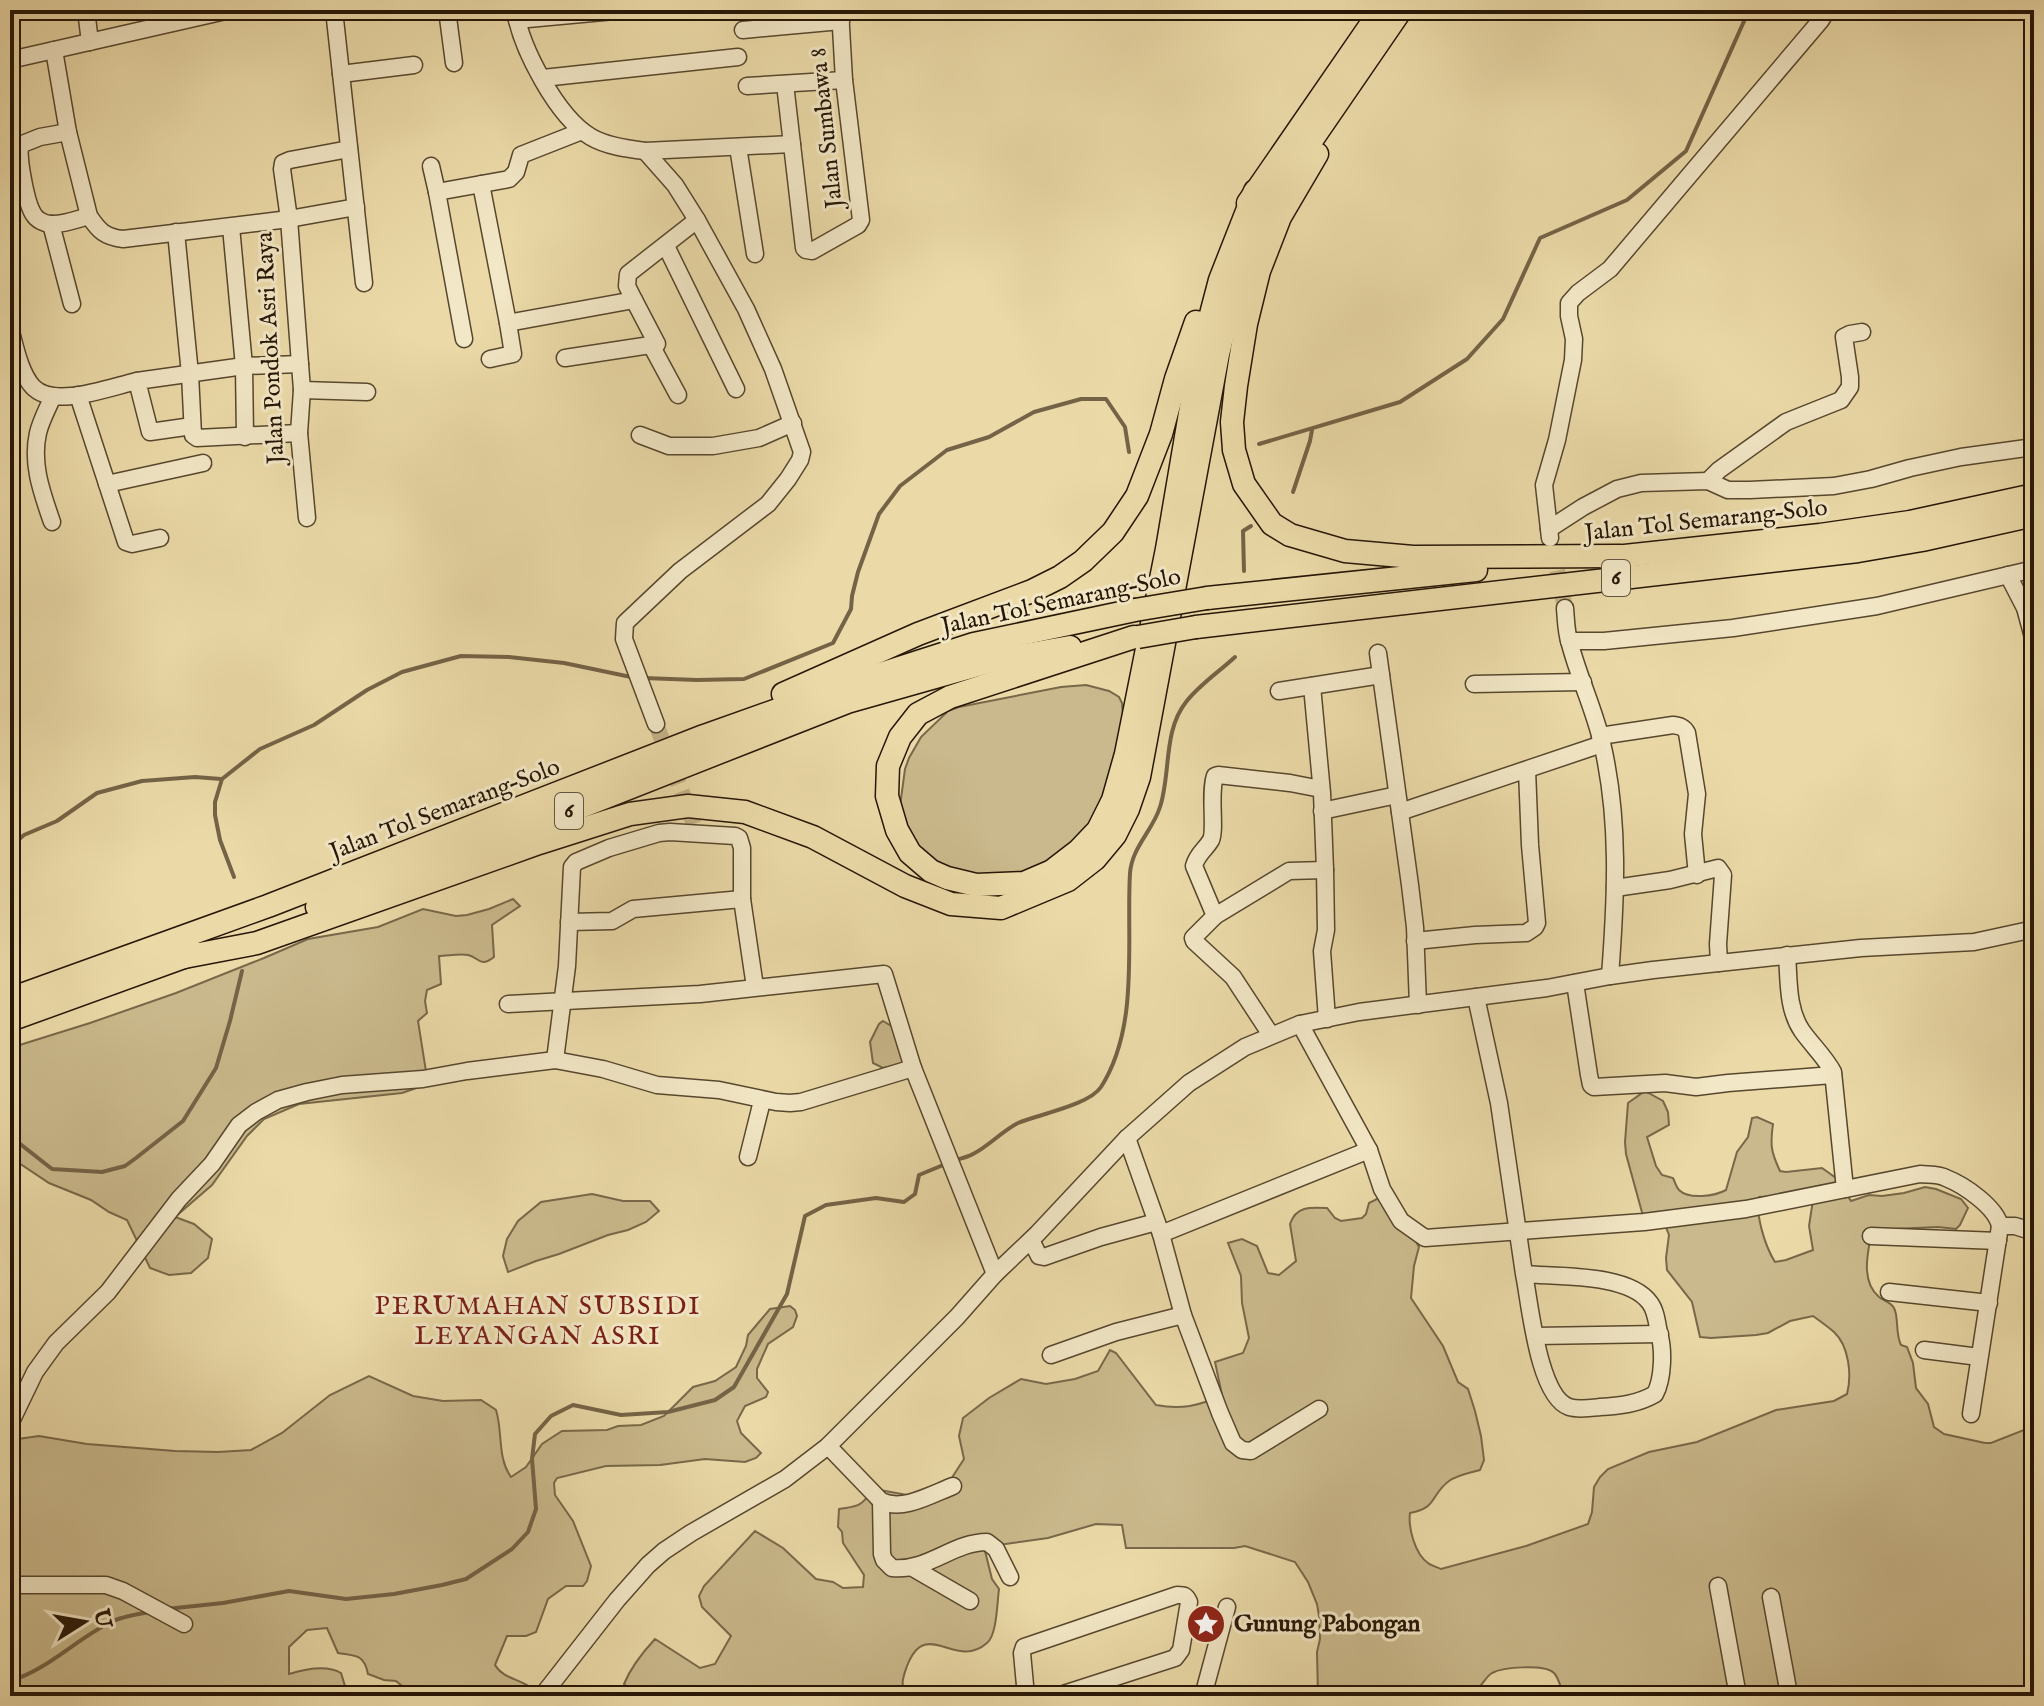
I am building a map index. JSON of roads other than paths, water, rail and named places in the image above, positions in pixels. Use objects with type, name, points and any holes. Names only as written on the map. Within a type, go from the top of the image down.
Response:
[{"type":"highway","points":[[704,736],[766,701],[918,634],[1032,591],[1083,561],[1113,532],[1137,496],[1161,434],[1210,277],[1231,233],[1255,191],[1381,10]]},
{"type":"highway","points":[[184,957],[257,943],[630,814],[688,806],[745,812],[813,837],[905,886],[951,904],[1001,908],[1068,880],[1095,859],[1115,835],[1139,777],[1218,354],[1233,292],[1251,241],[1285,179],[1401,10]]},
{"type":"highway","points":[[1361,68],[1308,172],[1280,217],[1259,271],[1246,324],[1232,422],[1234,450],[1244,484],[1272,524],[1290,535],[1345,551],[1413,557],[1619,556]]},
{"type":"highway","points":[[1136,637],[950,697],[918,714],[900,737],[888,766],[887,796],[897,830],[910,853],[931,871],[947,878],[976,885],[1024,883],[1052,871],[1098,830],[1113,800],[1126,754],[1167,549],[1199,360],[1220,280],[1255,191]]},
{"type":"highway","name":"Jalan Tol Semarang–Solo","points":[[10,999],[354,873],[704,736],[974,644],[1070,622],[1207,598],[1820,535],[1910,522],[2034,495]]},
{"type":"highway","name":"Jalan Tol Semarang–Solo","points":[[10,1020],[593,802],[847,702],[992,661],[1196,627],[1858,551],[2034,515]]},
{"type":"street","points":[[86,10],[90,42]]},
{"type":"street","points":[[10,60],[230,10]]},
{"type":"street","points":[[334,10],[364,283]]},
{"type":"street","points":[[447,10],[454,63]]},
{"type":"street","points":[[1827,10],[1610,269],[1569,303],[1574,346],[1557,440],[1544,485],[1550,534],[1583,507],[1617,489],[1641,483],[1708,481],[1728,490],[1834,486],[1961,457],[2034,447]]},
{"type":"street","points":[[613,11],[516,15],[520,34],[564,112],[582,131],[595,139],[645,151],[792,144],[785,84]]},
{"type":"street","points":[[743,30],[787,18],[840,16]]},
{"type":"street","name":"Jalan Sumbawa 8","points":[[792,144],[804,248],[812,251],[858,225],[861,220],[844,80],[840,16]]},
{"type":"street","points":[[54,50],[68,132],[89,216],[51,224],[32,214],[21,172],[20,145],[40,137],[68,132]]},
{"type":"street","points":[[543,78],[738,57]]},
{"type":"street","points":[[341,74],[414,65]]},
{"type":"street","points":[[747,86],[844,80]]},
{"type":"street","points":[[437,192],[509,179],[516,172],[521,155],[582,131]]},
{"type":"street","points":[[738,147],[755,254]]},
{"type":"street","points":[[349,149],[290,160],[283,163],[282,169],[289,219],[356,207]]},
{"type":"street","points":[[645,151],[675,185],[746,309],[773,369],[802,452],[788,479],[768,504],[680,571],[625,623],[624,639],[656,724]]},
{"type":"street","points":[[431,166],[464,339]]},
{"type":"street","points":[[481,184],[513,354],[490,359]]},
{"type":"street","name":"Jalan Pondok Asri Raya","points":[[89,216],[110,238],[123,239],[289,219],[302,390],[299,433],[307,518]]},
{"type":"street","points":[[565,358],[657,342],[627,286],[628,274],[697,220]]},
{"type":"street","points":[[51,224],[72,304]]},
{"type":"street","points":[[231,227],[244,366],[245,437]]},
{"type":"street","points":[[176,232],[193,435],[197,438],[299,433]]},
{"type":"street","points":[[666,246],[736,389]]},
{"type":"street","points":[[508,323],[634,300]]},
{"type":"street","points":[[10,328],[31,385],[44,395],[78,395],[137,381],[244,366],[300,364]]},
{"type":"street","points":[[1708,481],[1786,422],[1841,400],[1850,387],[1844,337],[1862,332]]},
{"type":"street","points":[[651,345],[678,395]]},
{"type":"street","points":[[137,381],[150,432],[192,426]]},
{"type":"street","points":[[302,390],[367,392]]},
{"type":"street","points":[[78,395],[126,542],[132,544],[160,538]]},
{"type":"street","points":[[52,522],[39,481],[36,458],[39,429],[53,396]]},
{"type":"street","points":[[640,435],[669,446],[713,446],[759,438],[793,423]]},
{"type":"street","points":[[107,484],[203,463]]},
{"type":"street","points":[[1569,641],[1604,641],[1733,628],[1877,606],[2034,569]]},
{"type":"street","points":[[2008,575],[2025,608],[2034,641]]},
{"type":"street","points":[[1565,608],[1569,641],[1601,740],[1615,834],[1610,976]]},
{"type":"street","points":[[1378,653],[1410,885],[1418,1005]]},
{"type":"street","points":[[1279,691],[1381,675]]},
{"type":"street","points":[[1474,684],[1583,682]]},
{"type":"street","points":[[1312,686],[1325,870],[1326,930],[1322,951],[1327,1019]]},
{"type":"street","points":[[1322,811],[1399,803],[1527,770],[1601,740],[1673,725],[1685,729],[1687,733],[1697,794],[1693,834],[1697,875]]},
{"type":"street","points":[[1415,941],[1526,933],[1537,925],[1527,770]]},
{"type":"street","points":[[1215,916],[1194,866],[1196,858],[1211,839],[1215,776],[1321,789]]},
{"type":"street","points":[[555,1060],[567,966],[572,867],[576,862],[609,848],[659,833],[695,828],[739,838],[742,848],[742,899],[755,987]]},
{"type":"street","points":[[1615,888],[1697,875],[1718,868],[1723,875],[1719,963]]},
{"type":"street","points":[[1271,1035],[1233,977],[1193,940],[1194,936],[1215,916],[1289,871],[1325,870]]},
{"type":"street","points":[[569,922],[612,921],[633,909],[742,899]]},
{"type":"street","points":[[542,1696],[648,1565],[691,1533],[785,1479],[828,1446],[957,1317],[1127,1138],[1189,1083],[1245,1047],[1300,1024],[1359,1012],[1610,976],[1787,955],[1974,942],[2034,929]]},
{"type":"street","points":[[1787,955],[1790,1000],[1796,1019],[1832,1069],[1845,1189]]},
{"type":"street","points":[[508,1004],[700,994],[884,974],[913,1068],[995,1274]]},
{"type":"street","points":[[1575,983],[1589,1075],[1594,1087],[1665,1083],[1696,1087],[1833,1075]]},
{"type":"street","points":[[1476,997],[1499,1103],[1524,1274],[1543,1370],[1550,1388],[1564,1405],[1572,1408],[1619,1406],[1655,1394],[1661,1368],[1662,1341],[1654,1310],[1645,1297],[1602,1280],[1524,1274]]},
{"type":"street","points":[[1300,1024],[1369,1150],[1382,1189],[1401,1221],[1425,1238],[1658,1220],[1746,1209],[1920,1174],[1944,1176],[1975,1194],[1998,1218],[1999,1233],[1971,1414]]},
{"type":"street","points":[[10,1424],[35,1372],[56,1343],[108,1292],[179,1199],[212,1164],[239,1125],[278,1100],[342,1085],[423,1079],[555,1060],[603,1069],[657,1085],[719,1090],[762,1101],[790,1103],[913,1068]]},
{"type":"street","points":[[748,1157],[762,1101]]},
{"type":"street","points":[[1127,1138],[1159,1228],[1183,1315],[1233,1443],[1245,1451],[1251,1451],[1319,1409]]},
{"type":"street","points":[[1031,1240],[1039,1256],[1044,1257],[1101,1237],[1159,1228],[1369,1150]]},
{"type":"street","points":[[1871,1236],[1999,1233],[2015,1226],[2034,1232]]},
{"type":"street","points":[[1889,1292],[1989,1303]]},
{"type":"street","points":[[1051,1355],[1116,1332],[1183,1315]]},
{"type":"street","points":[[1536,1336],[1660,1334]]},
{"type":"street","points":[[1924,1350],[1979,1357]]},
{"type":"street","points":[[828,1446],[881,1501],[894,1506],[953,1486]]},
{"type":"street","points":[[881,1501],[884,1560],[892,1568],[913,1568],[964,1546],[987,1542],[996,1549],[1010,1577]]},
{"type":"street","points":[[913,1568],[970,1601]]},
{"type":"street","points":[[10,1585],[106,1585],[184,1624]]},
{"type":"street","points":[[1718,1586],[1738,1696]]},
{"type":"street","points":[[1026,1696],[1024,1647],[1177,1595],[1187,1597],[1189,1602],[1178,1656],[1057,1696]]},
{"type":"street","points":[[1771,1597],[1788,1689],[1784,1694],[1773,1696]]},
{"type":"street","points":[[1203,1696],[1227,1607]]},
{"type":"waterway","points":[[1259,444],[1400,402],[1467,359],[1503,319],[1540,238],[1627,200],[1686,151],[1749,10]]},
{"type":"waterway","points":[[644,678],[744,679],[833,643],[851,609],[858,572],[879,514],[900,486],[947,450],[989,437],[1034,412],[1081,399],[1106,399],[1125,427],[1129,452]]},
{"type":"waterway","points":[[1293,492],[1312,430]]},
{"type":"waterway","points":[[1244,571],[1243,531],[1251,526]]},
{"type":"waterway","points":[[234,877],[220,840],[215,815],[215,802],[222,779],[260,749],[314,725],[367,690],[402,672],[461,656],[509,657],[564,663],[631,677]]},
{"type":"waterway","points":[[956,1160],[979,1151],[1018,1123],[1075,1104],[1101,1087],[1113,1063],[1126,1010],[1130,873],[1139,847],[1160,807],[1174,726],[1191,696],[1235,657]]},
{"type":"waterway","points":[[10,847],[24,835],[57,821],[97,793],[142,781],[195,777],[221,779]]},
{"type":"waterway","points":[[10,1136],[52,1169],[102,1172],[125,1166],[183,1121],[216,1068],[242,971]]},
{"type":"waterway","points":[[166,1609],[289,1591],[346,1599],[394,1594],[466,1579],[512,1549],[528,1532],[536,1509],[532,1459],[535,1434],[551,1416],[573,1405],[621,1415],[668,1412],[715,1400],[734,1387],[787,1294],[805,1216],[826,1205],[876,1198],[904,1202],[915,1194],[919,1175],[948,1163]]},
{"type":"waterway","points":[[10,1681],[50,1662],[113,1621],[150,1612]]},
{"type":"tunnel","points":[[1552,547],[1565,608]]},
{"type":"tunnel","points":[[656,724],[694,824]]},
{"type":"place","name":"Gunung Pabongan","points":[[1206,1624]]},
{"type":"district","name":"PERUMAHAN SUBSIDI LEYANGAN ASRI","points":[[538,1321]]}]
